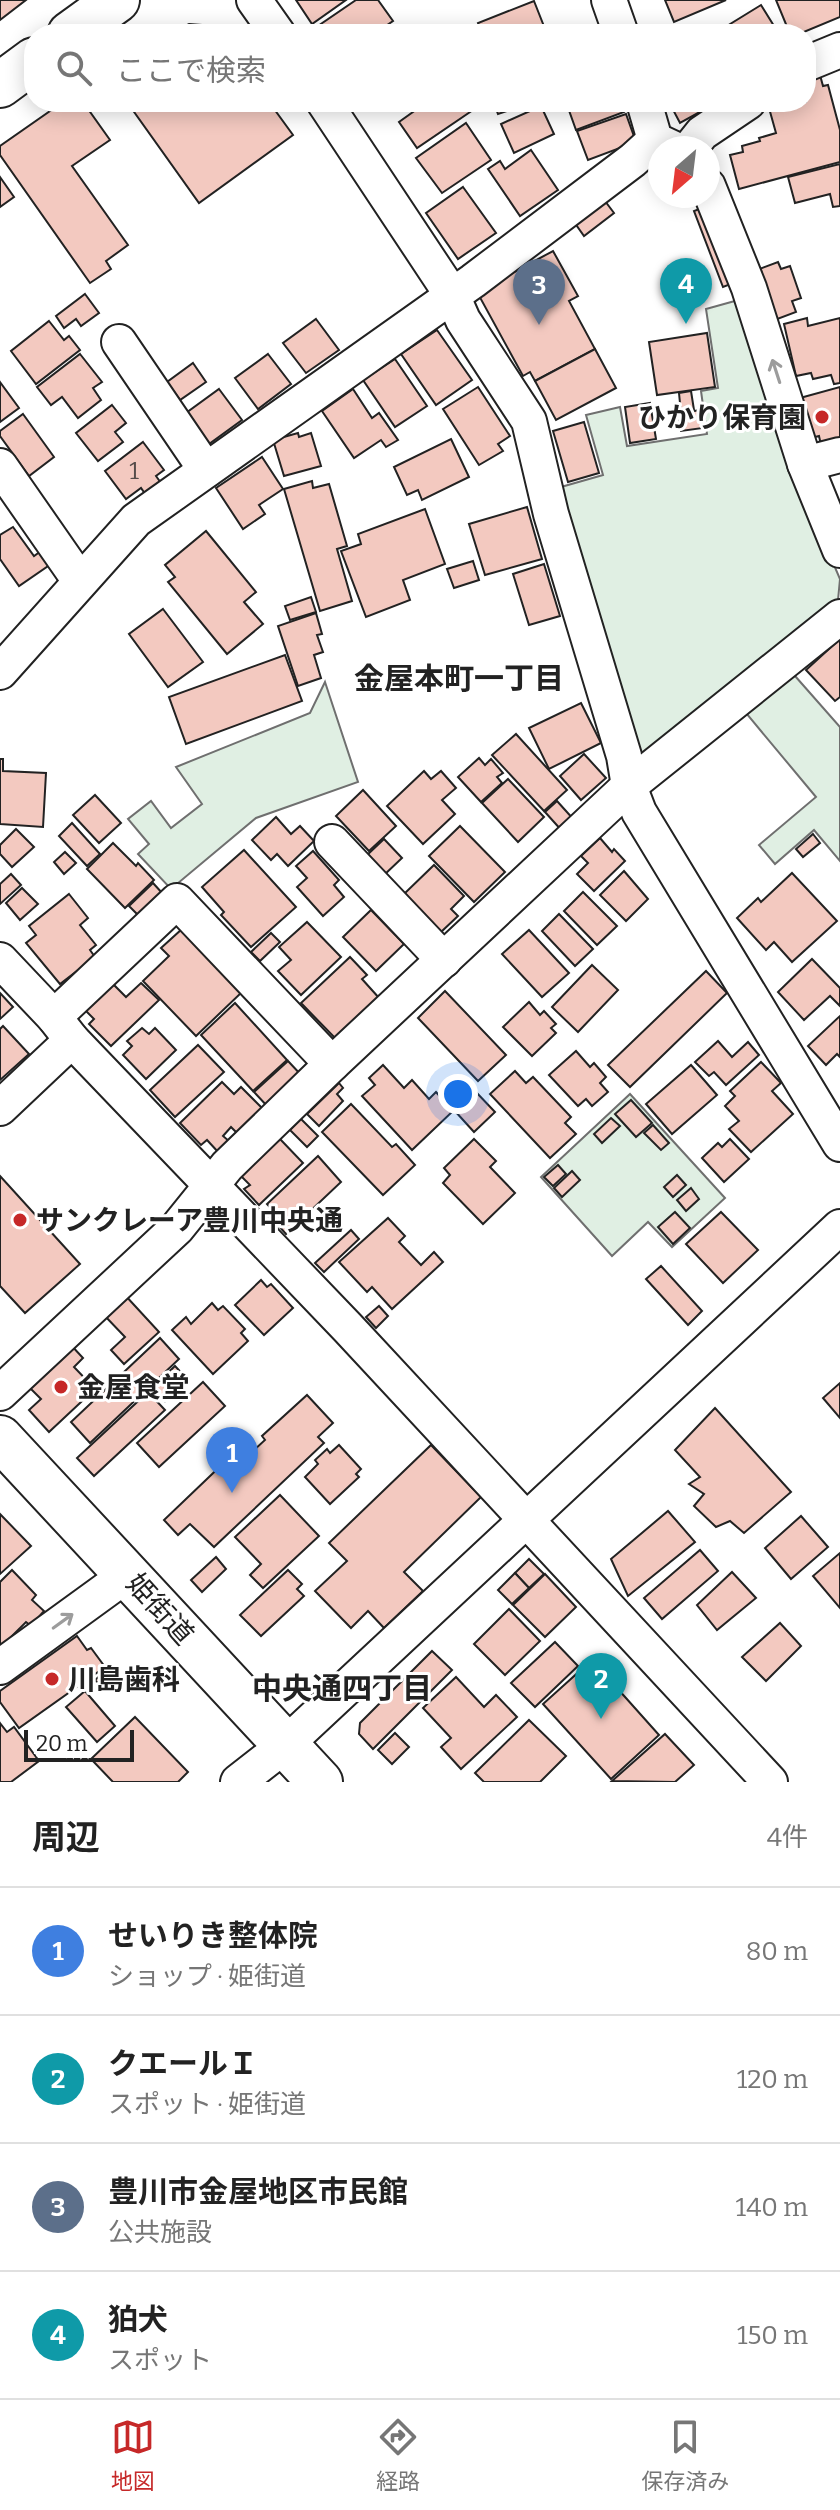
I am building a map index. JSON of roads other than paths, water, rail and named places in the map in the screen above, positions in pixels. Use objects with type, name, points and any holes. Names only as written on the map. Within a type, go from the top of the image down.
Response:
[{"type":"main road","points":[[84,24],[117,0]]},
{"type":"main road","points":[[0,85],[24,67]]},
{"type":"main road","name":"姫街道","points":[[0,1438],[320,1782]]},
{"type":"street","points":[[254,0],[271,24]]},
{"type":"street","points":[[609,0],[617,24]]},
{"type":"street","points":[[816,60],[840,50]]},
{"type":"street","points":[[331,112],[452,295],[463,320],[529,421],[551,514],[639,812],[840,1144]]},
{"type":"street","points":[[649,112],[659,136]]},
{"type":"street","points":[[700,136],[733,112]]},
{"type":"street","points":[[0,672],[136,520],[648,152]]},
{"type":"street","points":[[717,208],[749,288],[805,464],[840,550]]},
{"type":"street","points":[[119,342],[206,470]]},
{"type":"street","points":[[805,464],[840,455]]},
{"type":"street","points":[[0,466],[80,581]]},
{"type":"street","points":[[0,1393],[177,1228],[227,1166],[332,1064],[629,786],[840,617]]},
{"type":"street","points":[[332,842],[444,960]]},
{"type":"street","points":[[0,1108],[63,1029],[177,901],[332,1064]]},
{"type":"street","points":[[0,960],[770,1782]]},
{"type":"street","points":[[238,1782],[284,1746],[840,1227]]},
{"type":"street","points":[[0,1667],[128,1574]]},
{"type":"place","name":"狛犬","points":[[686,324]]},
{"type":"place","name":"豊川市金屋地区市民館","points":[[539,325]]},
{"type":"place","name":"ひかり保育園","points":[[822,417]]},
{"type":"place","name":"サンクレーア豊川中央通","points":[[20,1220]]},
{"type":"place","name":"金屋食堂","points":[[61,1387]]},
{"type":"place","name":"せいりき整体院","points":[[232,1493]]},
{"type":"place","name":"川島歯科","points":[[52,1679]]},
{"type":"place","name":"クエールＩ","points":[[601,1719]]},
{"type":"district","name":"金屋本町一丁目","points":[[459,679]]},
{"type":"district","name":"中央通四丁目","points":[[342,1689]]}]
